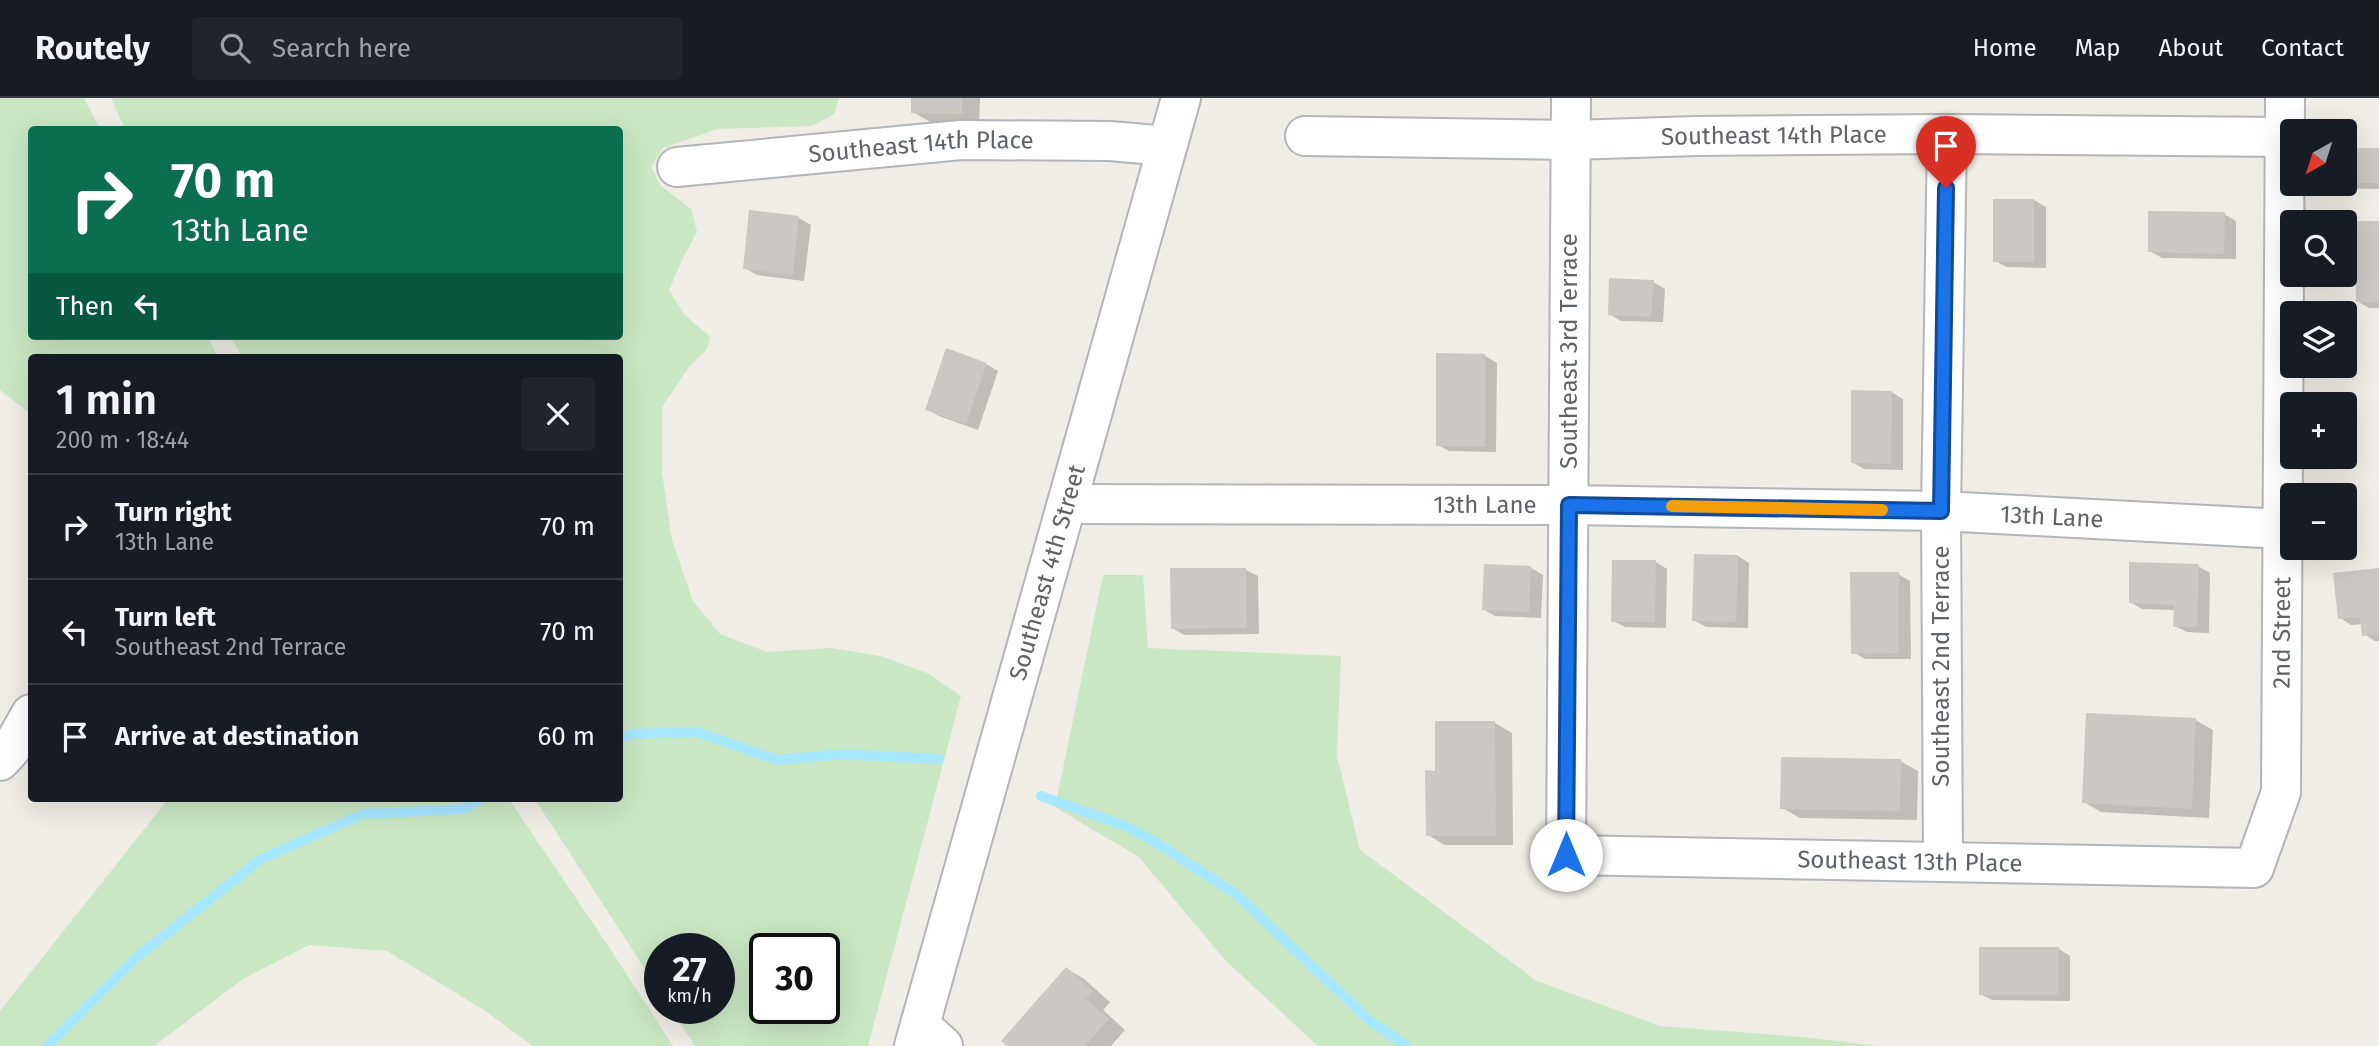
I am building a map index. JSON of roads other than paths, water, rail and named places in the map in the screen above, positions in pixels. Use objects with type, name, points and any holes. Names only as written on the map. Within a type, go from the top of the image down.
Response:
[{"type":"street","name":"Southeast 4th Street","points":[[926,1039],[1067,504],[1181,98]]},
{"type":"street","name":"Southeast 3rd Terrace","points":[[1566,855],[1571,98]]},
{"type":"street","name":"2nd Street","points":[[2285,98],[2285,119]]},
{"type":"street","name":"Southeast 14th Place","points":[[1305,136],[1571,140],[1947,134],[2280,137]]},
{"type":"street","name":"Southeast 2nd Terrace","points":[[1943,862],[1941,511],[1947,134]]},
{"type":"street","name":"Southeast 14th Place","points":[[677,167],[961,141],[1110,141],[1167,146]]},
{"type":"street","name":"2nd Street","points":[[2283,483],[2285,196]]},
{"type":"street","name":"13th Lane","points":[[1067,504],[1569,505],[1941,511],[2280,529]]},
{"type":"street","name":"2nd Street","points":[[2254,868],[2281,792],[2283,560]]},
{"type":"street","points":[[0,761],[28,719]]},
{"type":"street","name":"Southeast 13th Place","points":[[1566,855],[2254,868]]},
{"type":"waterway","points":[[623,737],[632,734],[697,732],[777,760],[843,754],[939,759]]},
{"type":"waterway","points":[[1041,796],[1125,826],[1157,843],[1237,895],[1370,1021],[1407,1046]]},
{"type":"waterway","points":[[47,1046],[137,957],[261,859],[363,814],[463,809],[476,802]]}]
